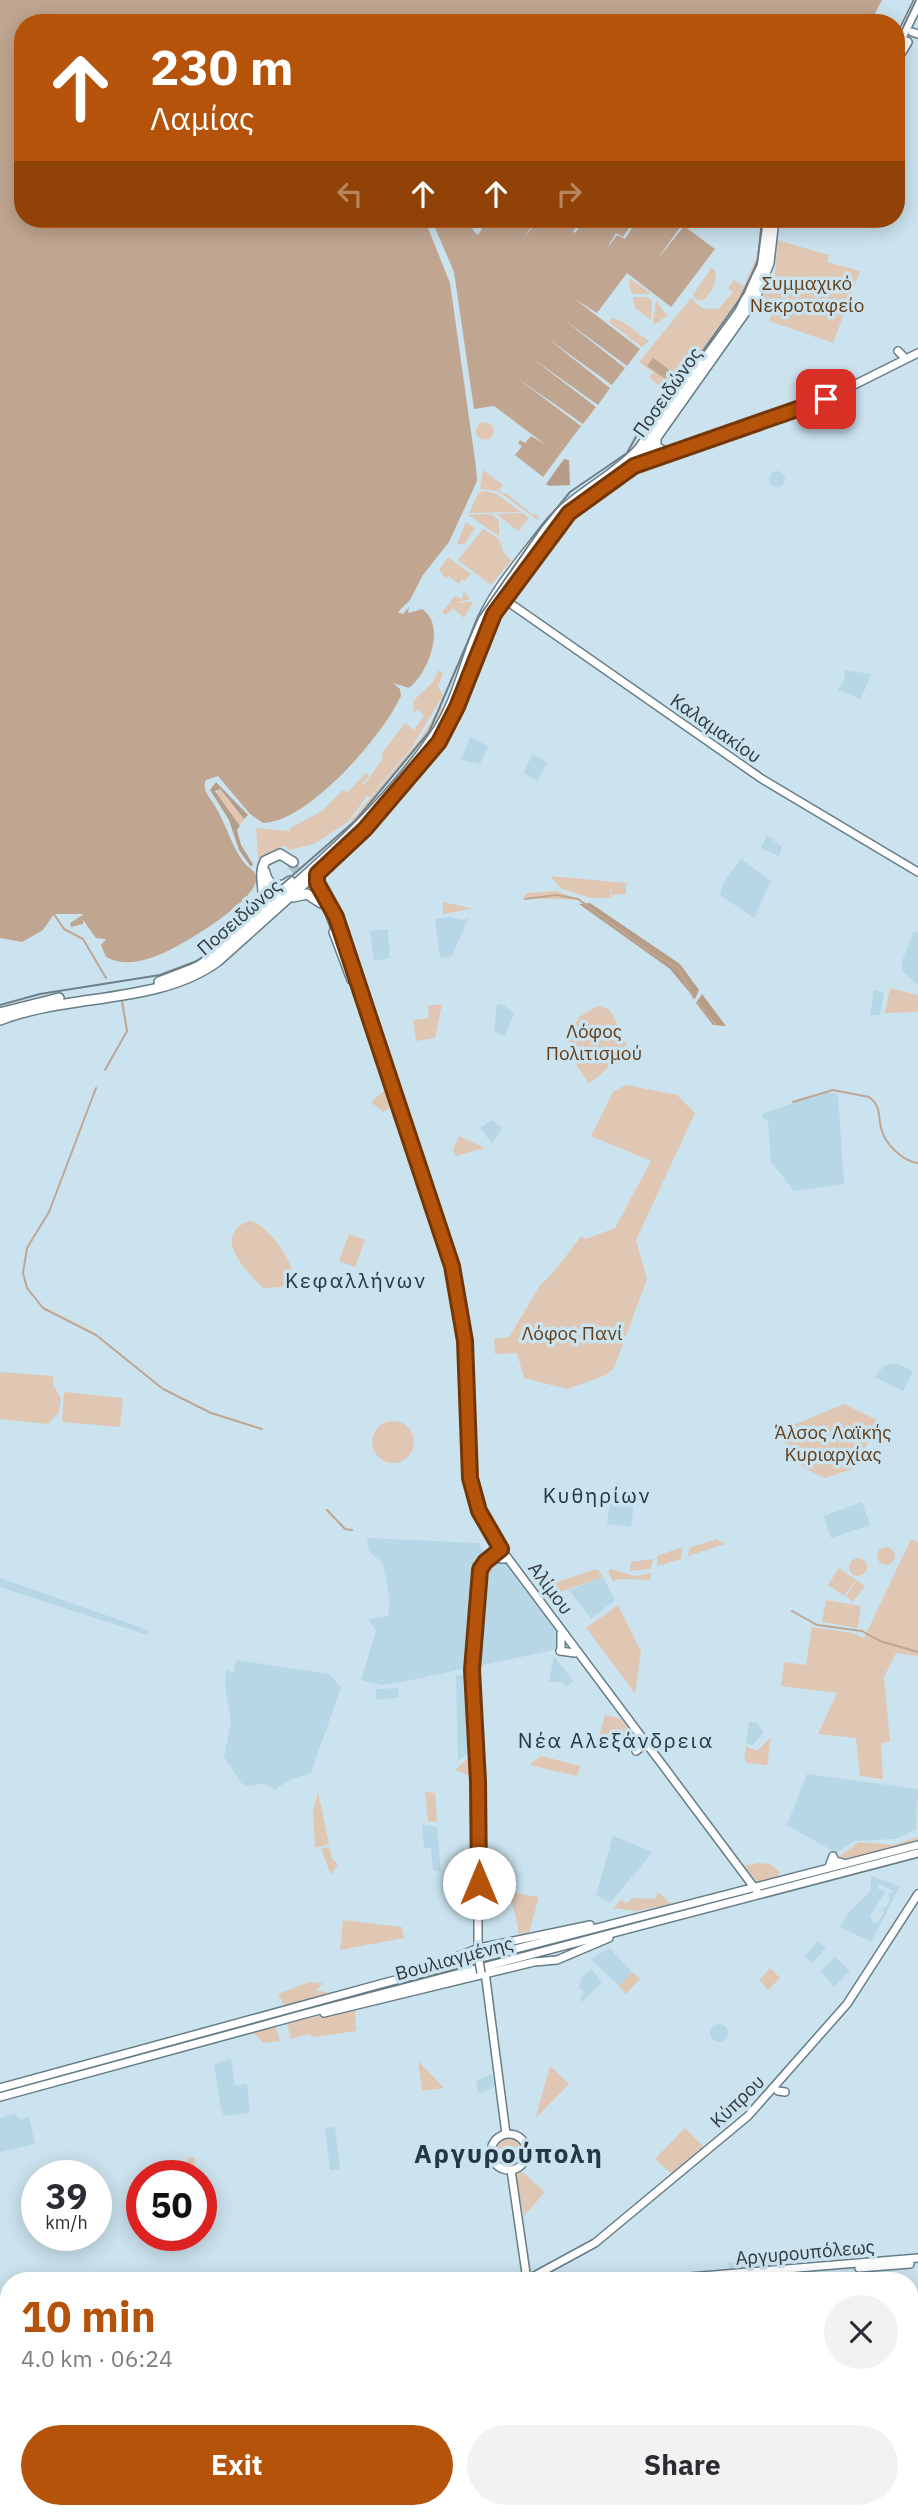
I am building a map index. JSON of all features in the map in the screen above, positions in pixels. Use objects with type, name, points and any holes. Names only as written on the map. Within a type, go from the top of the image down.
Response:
[{"type":"highway","points":[[905,30],[918,3]]},
{"type":"highway","points":[[905,46],[916,28]]},
{"type":"highway","name":"Ποσειδώνος","points":[[0,1013],[41,1000],[166,980],[208,960],[371,811],[441,724],[483,618],[565,507],[634,466],[751,291],[764,255],[766,228]]},
{"type":"highway","name":"Ποσειδώνος","points":[[0,1020],[43,1007],[156,988],[186,980],[218,961],[365,829],[439,742],[457,707],[502,587],[565,507],[656,438],[759,290],[769,263],[773,228]]},
{"type":"highway","points":[[634,466],[661,454],[656,447],[656,438]]},
{"type":"highway","points":[[358,820],[371,811]]},
{"type":"highway","points":[[243,930],[263,904],[262,872],[265,861],[279,854],[292,863],[281,858],[270,861],[265,872],[269,882],[279,887],[286,885],[320,860]]},
{"type":"highway","points":[[320,870],[318,892],[329,913],[353,977]]},
{"type":"highway","points":[[285,902],[299,894],[313,896],[324,908],[331,926]]},
{"type":"main road","points":[[661,454],[819,393],[901,354],[918,351]]},
{"type":"main road","points":[[643,449],[661,454],[826,399],[918,351]]},
{"type":"main road","name":"Καλαμακίου","points":[[499,597],[762,779],[918,872]]},
{"type":"main road","name":"Αλίμου","points":[[331,926],[353,977],[451,1278],[461,1344],[463,1442],[467,1484],[475,1514],[755,1891]]},
{"type":"main road","points":[[472,1670],[480,1570],[498,1548]]},
{"type":"main road","points":[[498,1548],[477,1566],[472,1670],[478,1781],[480,1952],[506,2134]]},
{"type":"main road","name":"Αλίμου","points":[[498,1548],[755,1891]]},
{"type":"main road","points":[[489,1559],[504,1559]]},
{"type":"main road","points":[[561,1634],[561,1649],[575,1653]]},
{"type":"main road","points":[[636,1751],[641,1747],[641,1742]]},
{"type":"main road","name":"Βουλιαγμένης","points":[[1,2096],[618,1931],[755,1891],[800,1872],[829,1867],[834,1856],[835,1861],[844,1863],[918,1845]]},
{"type":"main road","name":"Βουλιαγμένης","points":[[1,2096],[384,1983],[659,1912],[701,1897],[789,1887],[918,1853]]},
{"type":"main road","points":[[859,1873],[867,1866]]},
{"type":"main road","points":[[735,1892],[742,1886],[743,1876]]},
{"type":"main road","points":[[789,1887],[802,1888]]},
{"type":"main road","name":"Κύπρου","points":[[542,2272],[595,2243],[748,2116],[847,2004],[918,1894]]},
{"type":"main road","name":"Κύπρου","points":[[552,2272],[603,2243],[781,2092],[850,2007],[918,1901]]},
{"type":"main road","name":"Βουλιαγμένης","points":[[384,1983],[480,1952],[632,1915],[659,1912]]},
{"type":"main road","points":[[301,2015],[331,2012],[534,1962],[557,1960],[618,1931]]},
{"type":"main road","points":[[204,2042],[215,2043]]},
{"type":"main road","points":[[56,2087],[63,2080]]},
{"type":"main road","points":[[28,2090],[39,2092]]},
{"type":"main road","points":[[506,2134],[520,2138],[527,2151],[522,2165],[511,2171],[496,2166],[490,2155],[494,2141],[506,2134]]},
{"type":"main road","points":[[511,2171],[526,2272]]},
{"type":"main road","name":"Αργυρουπόλεως","points":[[760,2272],[918,2260]]},
{"type":"main road","name":"Αργυρουπόλεως","points":[[794,2272],[918,2260]]},
{"type":"shaded area","points":[[0,0],[882,0],[875,14],[14,14],[14,228],[428,228],[450,283],[477,481],[449,542],[423,575],[410,600],[398,612],[403,614],[409,607],[408,613],[422,609],[429,616],[434,637],[428,661],[423,672],[409,688],[393,683],[400,689],[401,696],[392,713],[362,753],[322,793],[301,808],[281,819],[263,823],[250,814],[218,776],[206,780],[206,792],[237,852],[256,876],[255,885],[247,896],[221,919],[190,939],[168,951],[137,962],[121,962],[106,957],[101,945],[106,939],[96,938],[83,920],[83,924],[71,927],[70,923],[84,914],[54,914],[43,930],[22,942],[0,938]]},
{"type":"shaded area","points":[[435,228],[473,228],[478,235],[482,228],[530,228],[523,240],[532,228],[576,228],[573,231],[575,233],[579,228],[629,228],[623,237],[616,233],[606,250],[617,235],[625,239],[632,228],[680,228],[656,261],[682,228],[687,228],[715,249],[671,307],[627,273],[597,313],[575,299],[640,349],[627,366],[562,318],[625,368],[612,385],[547,338],[610,388],[598,405],[532,358],[596,407],[583,424],[517,378],[581,426],[543,477],[515,455],[522,446],[518,443],[520,440],[525,443],[531,436],[546,445],[494,406],[474,409],[454,272]]},
{"type":"shaded area","points":[[653,358],[671,371],[665,379],[647,366]]},
{"type":"shaded area","points":[[564,459],[569,460],[570,485],[549,486],[546,484]]},
{"type":"shaded area","points":[[777,471],[783,473],[783,485],[777,487],[771,485],[769,479],[771,473]]},
{"type":"shaded area","points":[[844,670],[871,674],[861,699],[838,690],[845,678]]},
{"type":"shaded area","points":[[470,737],[488,746],[480,764],[461,760]]},
{"type":"shaded area","points":[[532,754],[547,763],[537,781],[524,773]]},
{"type":"shaded area","points":[[216,782],[248,815],[244,819],[220,789],[215,791],[240,826],[237,830],[241,845],[253,864],[251,867],[239,850],[229,820],[210,790]]},
{"type":"shaded area","points":[[767,835],[782,847],[779,856],[761,848]]},
{"type":"shaded area","points":[[741,859],[771,881],[754,918],[720,895],[723,883]]},
{"type":"shaded area","points":[[590,903],[680,964],[699,990],[695,999],[670,969],[579,904]]},
{"type":"shaded area","points":[[449,917],[464,920],[469,917],[452,956],[440,958],[435,919]]},
{"type":"shaded area","points":[[233,922],[235,924],[214,944],[199,946]]},
{"type":"shaded area","points":[[388,929],[390,958],[374,961],[370,931]]},
{"type":"shaded area","points":[[914,931],[918,933],[918,985],[902,971],[902,961]]},
{"type":"shaded area","points":[[874,990],[884,992],[880,1015],[870,1015]]},
{"type":"shaded area","points":[[702,994],[726,1026],[713,1025],[696,1003]]},
{"type":"shaded area","points":[[497,1004],[504,1005],[514,1014],[505,1036],[494,1032]]},
{"type":"shaded area","points":[[825,1092],[838,1094],[844,1184],[794,1191],[771,1162],[768,1120],[762,1119],[762,1114]]},
{"type":"shaded area","points":[[492,1120],[502,1128],[492,1144],[480,1128]]},
{"type":"shaded area","points":[[899,1364],[913,1371],[903,1391],[875,1377],[883,1367]]},
{"type":"shaded area","points":[[611,1494],[635,1497],[631,1527],[607,1524]]},
{"type":"shaded area","points":[[862,1502],[870,1525],[831,1538],[824,1516]]},
{"type":"shaded area","points":[[367,1538],[479,1543],[486,1555],[504,1562],[558,1634],[559,1645],[554,1650],[406,1681],[382,1685],[361,1680],[376,1631],[368,1619],[388,1616],[390,1601],[383,1564],[369,1551]]},
{"type":"shaded area","points":[[603,1577],[615,1600],[591,1619],[569,1590]]},
{"type":"shaded area","points":[[0,1578],[148,1630],[147,1635],[0,1587]]},
{"type":"shaded area","points":[[554,1656],[573,1681],[566,1687],[562,1682],[549,1682]]},
{"type":"shaded area","points":[[236,1660],[329,1674],[341,1687],[311,1773],[289,1780],[275,1790],[265,1783],[250,1786],[242,1784],[224,1757],[231,1721],[225,1687],[226,1670],[234,1673]]},
{"type":"shaded area","points":[[468,1673],[475,1748],[458,1761],[456,1676]]},
{"type":"shaded area","points":[[398,1688],[399,1697],[376,1700],[376,1689]]},
{"type":"shaded area","points":[[749,1722],[757,1723],[764,1732],[753,1745],[746,1744]]},
{"type":"shaded area","points":[[807,1774],[918,1789],[916,1830],[895,1839],[855,1841],[836,1853],[787,1825]]},
{"type":"shaded area","points":[[422,1825],[437,1827],[441,1872],[433,1870],[431,1848],[424,1848]]},
{"type":"shaded area","points":[[613,1836],[653,1852],[610,1903],[596,1895]]},
{"type":"shaded area","points":[[871,1876],[900,1886],[871,1942],[840,1927],[849,1912],[871,1891]],"holes":[[[879,1884],[894,1891],[888,1895],[890,1899],[886,1908],[882,1907],[884,1912],[879,1921],[874,1923],[870,1916],[885,1892],[877,1888]]]},
{"type":"shaded area","points":[[622,1924],[622,1928],[486,1963],[486,1960]]},
{"type":"shaded area","points":[[818,1941],[826,1948],[812,1963],[805,1956]]},
{"type":"shaded area","points":[[609,1948],[632,1972],[619,1986],[591,1959]]},
{"type":"shaded area","points":[[835,1957],[850,1971],[834,1987],[821,1971]]},
{"type":"shaded area","points":[[476,1962],[476,1966],[288,2016],[317,2005]]},
{"type":"shaded area","points":[[592,1969],[602,1982],[582,2002],[580,1999],[584,1992],[579,1988],[582,1977]]},
{"type":"shaded area","points":[[271,2017],[242,2029],[0,2095],[0,2091]]},
{"type":"shaded area","points":[[719,2024],[725,2027],[728,2033],[725,2039],[719,2042],[713,2039],[710,2033],[713,2027]]},
{"type":"shaded area","points":[[231,2058],[235,2085],[247,2084],[250,2113],[224,2116],[214,2065]]},
{"type":"shaded area","points":[[492,2074],[494,2087],[479,2094],[476,2081]]},
{"type":"shaded area","points":[[15,2114],[20,2119],[29,2117],[35,2144],[0,2152],[0,2118]]},
{"type":"shaded area","points":[[335,2127],[340,2169],[330,2170],[325,2128]]},
{"type":"shaded area","points":[[784,2250],[785,2266],[729,2269],[728,2263],[739,2262],[739,2255]]},
{"type":"green space","points":[[760,228],[763,228],[761,256],[748,289],[670,401],[664,396],[647,418],[654,425],[643,437],[636,432],[643,417],[666,390],[649,378],[653,372],[639,362],[691,298],[702,308],[718,309],[733,292],[728,288],[734,280],[744,286],[758,254]]},
{"type":"green space","name":"Συμμαχικό Νεκροταφείο","points":[[777,240],[829,255],[827,262],[860,271],[833,343],[769,321],[772,313],[756,305],[775,274]]},
{"type":"green space","points":[[711,268],[715,270],[714,286],[704,300],[697,300],[693,295]]},
{"type":"green space","points":[[631,279],[650,294],[632,294],[628,282]]},
{"type":"green space","points":[[633,297],[646,297],[652,301],[651,320],[635,308]]},
{"type":"green space","points":[[656,300],[667,316],[655,324],[653,323]]},
{"type":"green space","points":[[612,318],[623,322],[649,341],[642,347],[609,322]]},
{"type":"green space","points":[[485,422],[491,425],[494,431],[491,437],[485,440],[479,437],[476,431],[479,425]]},
{"type":"green space","points":[[483,470],[503,485],[499,489],[503,494],[506,493],[533,515],[537,514],[539,521],[498,491],[480,489]]},
{"type":"green space","points":[[479,492],[497,494],[521,512],[469,513]]},
{"type":"green space","points":[[523,513],[529,518],[518,531],[496,514]]},
{"type":"green space","points":[[491,514],[499,520],[499,536],[468,515]]},
{"type":"green space","points":[[466,522],[475,528],[465,544],[457,544]]},
{"type":"green space","points":[[483,529],[499,539],[504,553],[511,561],[491,585],[458,560]]},
{"type":"green space","points":[[448,557],[471,574],[465,581],[462,579],[459,584],[448,576],[446,579],[439,570]]},
{"type":"green space","points":[[464,591],[470,599],[457,603],[478,601],[473,602],[464,618],[453,608],[446,615],[442,612],[455,596],[462,599]]},
{"type":"green space","points":[[439,670],[443,674],[438,686],[443,696],[411,748],[370,797],[367,796],[348,822],[314,844],[289,850],[285,845],[258,860],[256,828],[290,831],[290,828],[322,811],[343,790],[347,793],[366,773],[369,776],[362,784],[364,785],[383,758],[382,753],[405,723],[414,730],[424,716],[418,710],[414,712],[413,701],[432,683]]},
{"type":"green space","points":[[440,707],[443,708],[426,738],[357,819],[349,823],[421,738]]},
{"type":"green space","points":[[219,789],[244,819],[240,826],[216,793]]},
{"type":"green space","points":[[550,876],[627,883],[621,887],[626,887],[626,894],[612,895],[610,887],[611,898],[591,898],[562,889]]},
{"type":"green space","points":[[556,891],[581,900],[522,898],[527,893]]},
{"type":"green space","points":[[261,902],[260,906],[209,954],[207,950]]},
{"type":"green space","points":[[443,902],[470,908],[471,909],[443,914]]},
{"type":"green space","points":[[890,988],[918,995],[918,1012],[885,1013]]},
{"type":"green space","points":[[442,1004],[435,1038],[416,1041],[413,1020],[429,1018],[428,1006]]},
{"type":"green space","name":"Λόφος Πολιτισμού","points":[[598,1006],[608,1009],[613,1015],[633,1060],[610,1066],[589,1084],[574,1061],[568,1038],[579,1017]]},
{"type":"green space","name":"Λόφος Πανί","points":[[626,1085],[677,1095],[695,1113],[636,1240],[647,1279],[614,1368],[606,1375],[567,1389],[524,1378],[517,1353],[495,1354],[494,1339],[509,1337],[541,1284],[581,1236],[586,1239],[615,1228],[651,1161],[591,1136],[613,1092]]},
{"type":"green space","points":[[385,1090],[391,1107],[383,1112],[371,1102]]},
{"type":"green space","points":[[459,1136],[484,1148],[456,1156],[453,1149]]},
{"type":"green space","points":[[249,1221],[255,1222],[270,1234],[283,1251],[292,1275],[283,1287],[263,1288],[235,1253],[233,1235],[238,1227]]},
{"type":"green space","points":[[349,1234],[365,1240],[355,1267],[339,1261]]},
{"type":"green space","points":[[0,1372],[53,1376],[53,1385],[61,1398],[59,1412],[48,1424],[0,1419]]},
{"type":"green space","points":[[64,1392],[123,1398],[120,1427],[62,1422]]},
{"type":"green space","name":"Άλσος Λαϊκής Κυριαρχίας","points":[[844,1404],[879,1421],[855,1468],[825,1478],[808,1470],[796,1460],[787,1447],[784,1429]]},
{"type":"green space","points":[[393,1421],[408,1427],[414,1442],[408,1457],[393,1463],[378,1457],[372,1442],[378,1427]]},
{"type":"green space","points":[[716,1539],[725,1544],[688,1556],[689,1548]]},
{"type":"green space","points":[[911,1539],[918,1542],[918,1656],[896,1653],[884,1677],[890,1742],[881,1743],[883,1779],[860,1776],[856,1738],[818,1734],[837,1693],[781,1686],[784,1662],[806,1665],[812,1627],[853,1633],[864,1638]]},
{"type":"green space","points":[[682,1547],[681,1559],[657,1566],[657,1556]]},
{"type":"green space","points":[[886,1547],[892,1550],[895,1556],[892,1562],[886,1565],[880,1562],[877,1556],[880,1550]]},
{"type":"green space","points":[[858,1558],[864,1561],[867,1567],[864,1573],[858,1576],[852,1573],[849,1567],[852,1561]]},
{"type":"green space","points":[[653,1559],[651,1569],[630,1571],[631,1562]]},
{"type":"green space","points":[[839,1568],[856,1580],[844,1596],[828,1585]]},
{"type":"green space","points":[[611,1569],[635,1576],[651,1573],[650,1580],[617,1579],[613,1582],[608,1572]]},
{"type":"green space","points":[[598,1570],[603,1577],[543,1598],[538,1592],[539,1588]]},
{"type":"green space","points":[[857,1580],[865,1586],[853,1602],[846,1596]]},
{"type":"green space","points":[[826,1600],[861,1606],[858,1628],[822,1622]]},
{"type":"green space","points":[[618,1605],[641,1651],[635,1693],[586,1628]]},
{"type":"green space","points":[[605,1715],[621,1719],[639,1741],[638,1746],[599,1737]]},
{"type":"green space","points":[[771,1737],[767,1765],[747,1763],[744,1758],[746,1746],[757,1751]]},
{"type":"green space","points":[[474,1753],[475,1778],[455,1770]]},
{"type":"green space","points":[[541,1756],[580,1766],[577,1776],[529,1765]]},
{"type":"green space","points":[[318,1792],[329,1844],[315,1848],[313,1811]]},
{"type":"green space","points":[[425,1792],[435,1793],[437,1822],[428,1821]]},
{"type":"green space","points":[[918,1837],[918,1842],[838,1860],[837,1858],[859,1842],[893,1845]]},
{"type":"green space","points":[[329,1847],[332,1859],[338,1864],[331,1875],[321,1849]]},
{"type":"green space","points":[[770,1864],[780,1872],[776,1878],[757,1882],[744,1866]]},
{"type":"green space","points":[[510,1892],[539,1897],[528,1936],[520,1938]]},
{"type":"green space","points":[[659,1893],[671,1904],[636,1911],[613,1908],[621,1900],[627,1903],[632,1898],[654,1899]]},
{"type":"green space","points":[[343,1920],[402,1927],[404,1938],[340,1950]]},
{"type":"green space","points":[[770,1968],[780,1978],[768,1990],[759,1980]]},
{"type":"green space","points":[[632,1972],[640,1979],[626,1994],[619,1986]]},
{"type":"green space","points":[[309,1982],[323,1983],[316,1991],[328,1992],[314,1999],[284,2005],[278,1994]]},
{"type":"green space","points":[[355,2009],[356,2031],[314,2037],[308,2034],[291,2039],[287,2024],[289,2022]]},
{"type":"green space","points":[[275,2024],[280,2041],[263,2043],[251,2030]]},
{"type":"green space","points":[[418,2061],[444,2088],[422,2091]]},
{"type":"green space","points":[[550,2066],[569,2084],[537,2117],[536,2116]]},
{"type":"green space","points":[[685,2128],[706,2149],[674,2176],[655,2159]]},
{"type":"green space","points":[[509,2136],[520,2141],[525,2152],[520,2163],[509,2168],[498,2163],[493,2152],[498,2141]]},
{"type":"green space","points":[[520,2170],[545,2192],[524,2216],[515,2174]]},
{"type":"waterway","points":[[525,899],[557,895],[578,899],[650,952],[678,968],[694,998]]},
{"type":"waterway","points":[[54,914],[64,929],[83,939],[106,978]]},
{"type":"waterway","points":[[105,1070],[127,1031],[122,1001]]},
{"type":"waterway","points":[[698,1003],[715,1024]]},
{"type":"waterway","points":[[96,1088],[49,1212],[27,1248],[23,1273],[27,1288],[43,1308],[96,1335],[163,1389],[211,1413],[262,1429]]},
{"type":"waterway","points":[[793,1102],[833,1090],[869,1097],[877,1107],[881,1128],[890,1146],[906,1159],[918,1163]]},
{"type":"waterway","points":[[327,1510],[345,1529],[352,1530]]},
{"type":"waterway","points":[[792,1611],[817,1625],[862,1631],[880,1641],[918,1652]]},
{"type":"tunnel","points":[[291,864],[315,892]]},
{"type":"tram line","points":[[905,23],[916,0]]},
{"type":"tram line","points":[[0,1005],[40,994],[160,975],[197,961],[221,944],[279,887],[356,820],[429,732],[478,618],[542,526],[570,492],[627,453],[648,415],[686,376],[735,309],[757,264],[762,228]]},
{"type":"district","name":"Κεφαλλήνων","points":[[356,1280]]},
{"type":"district","name":"Κυθηρίων","points":[[597,1495]]},
{"type":"district","name":"Νέα Αλεξάνδρεια","points":[[616,1740]]},
{"type":"district","name":"Αργυρούπολη","points":[[509,2153]]},
{"type":"route","points":[[479,1883],[478,1781],[472,1670],[480,1570],[482,1565],[501,1549],[479,1511],[470,1478],[463,1317],[452,1266],[336,917],[317,883],[317,874],[365,829],[439,742],[457,707],[500,603],[569,513],[634,466],[826,399]]}]
